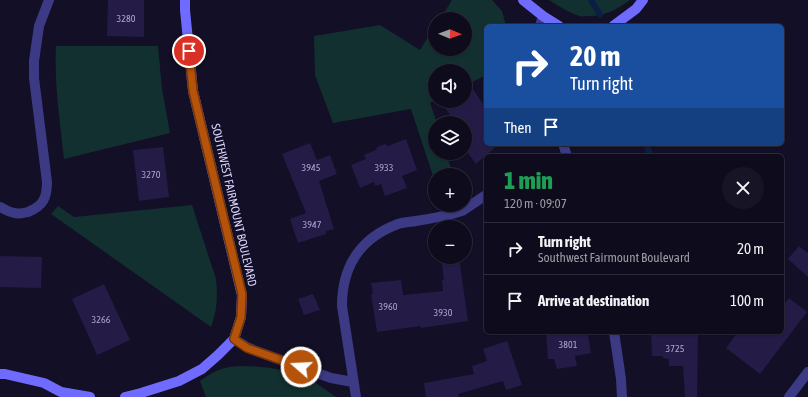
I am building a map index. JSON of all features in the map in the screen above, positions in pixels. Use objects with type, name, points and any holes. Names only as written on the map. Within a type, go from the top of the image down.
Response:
[{"type":"street","points":[[0,206],[15,213],[25,213],[39,206],[44,200],[47,191],[34,78],[34,61],[39,26],[49,0]]},
{"type":"street","name":"SOUTHWEST FAIRMOUNT BOULEVARD","points":[[125,397],[179,381],[202,369],[234,339],[241,317],[242,294],[193,91],[185,0]]},
{"type":"street","points":[[523,0],[542,21],[552,24]]},
{"type":"street","points":[[616,24],[636,9],[643,0]]},
{"type":"street","points":[[356,397],[342,306],[342,293],[344,280],[356,255],[373,237],[383,231],[399,224],[458,213],[484,196]]},
{"type":"street","points":[[614,334],[622,397]]},
{"type":"street","points":[[234,339],[247,348],[331,378],[354,382]]},
{"type":"street","points":[[789,397],[808,372]]},
{"type":"street","points":[[0,374],[6,374],[44,383],[61,392],[90,397]]},
{"type":"green space","points":[[452,0],[492,0],[502,11],[505,24],[484,24],[484,76],[472,82],[472,64],[428,64],[428,108],[432,108],[435,116],[428,116],[428,160],[448,160],[451,168],[430,168],[411,109],[333,123],[315,75],[314,36],[380,25],[420,50],[428,37],[428,56],[472,56],[472,12],[444,12]]},
{"type":"green space","points":[[549,0],[630,0],[616,9],[606,13],[596,16],[580,16]]},
{"type":"green space","points":[[56,46],[158,46],[162,89],[170,133],[64,159],[59,117]]},
{"type":"green space","points":[[192,205],[216,279],[217,292],[215,315],[211,327],[51,214],[58,206],[74,217]]},
{"type":"green space","points":[[237,366],[254,366],[288,371],[312,381],[336,397],[206,397],[200,381],[217,370]]},
{"type":"building","points":[[108,0],[144,0],[144,37],[107,36]]},
{"type":"building","points":[[472,88],[484,105],[484,146],[497,146],[488,154],[484,154],[484,157],[476,164],[472,159],[472,116],[451,116],[445,108],[472,108]]},
{"type":"building","points":[[406,139],[417,170],[402,176],[407,188],[385,196],[381,184],[375,186],[374,182],[360,188],[351,165],[366,159],[364,155],[376,150],[377,147],[385,144],[388,146]]},
{"type":"building","points":[[310,143],[317,160],[330,155],[337,174],[319,181],[334,229],[326,231],[326,234],[298,243],[290,219],[306,213],[282,154]]},
{"type":"building","points":[[163,147],[169,197],[139,201],[133,150]]},
{"type":"building","points":[[799,246],[808,253],[808,277],[788,259]]},
{"type":"building","points":[[0,256],[42,257],[41,288],[0,287]]},
{"type":"building","points":[[442,264],[460,264],[468,321],[421,328],[420,326],[377,332],[371,294],[373,294],[371,283],[401,280],[403,295],[443,291],[442,280],[444,280]]},
{"type":"building","points":[[104,284],[130,340],[97,355],[72,299]]},
{"type":"building","points":[[313,294],[320,310],[304,315],[298,299]]},
{"type":"building","points":[[789,298],[807,312],[760,374],[726,348],[736,334],[784,334],[784,304]]},
{"type":"building","points":[[546,334],[588,334],[591,353],[575,356],[577,366],[557,369],[554,359],[548,359]]},
{"type":"building","points":[[651,334],[698,334],[697,397],[685,397],[683,366],[669,366],[669,359],[663,358],[663,356],[652,356]]},
{"type":"building","points":[[507,341],[522,385],[506,390],[503,381],[458,394],[459,397],[426,397],[424,383],[474,374],[472,366],[487,361],[483,349]]},
{"type":"waterway","points":[[591,0],[600,15]]},
{"type":"waterway","points":[[647,146],[650,154]]},
{"type":"route","points":[[189,51],[193,91],[242,294],[241,317],[234,339],[247,348],[301,367]]}]
